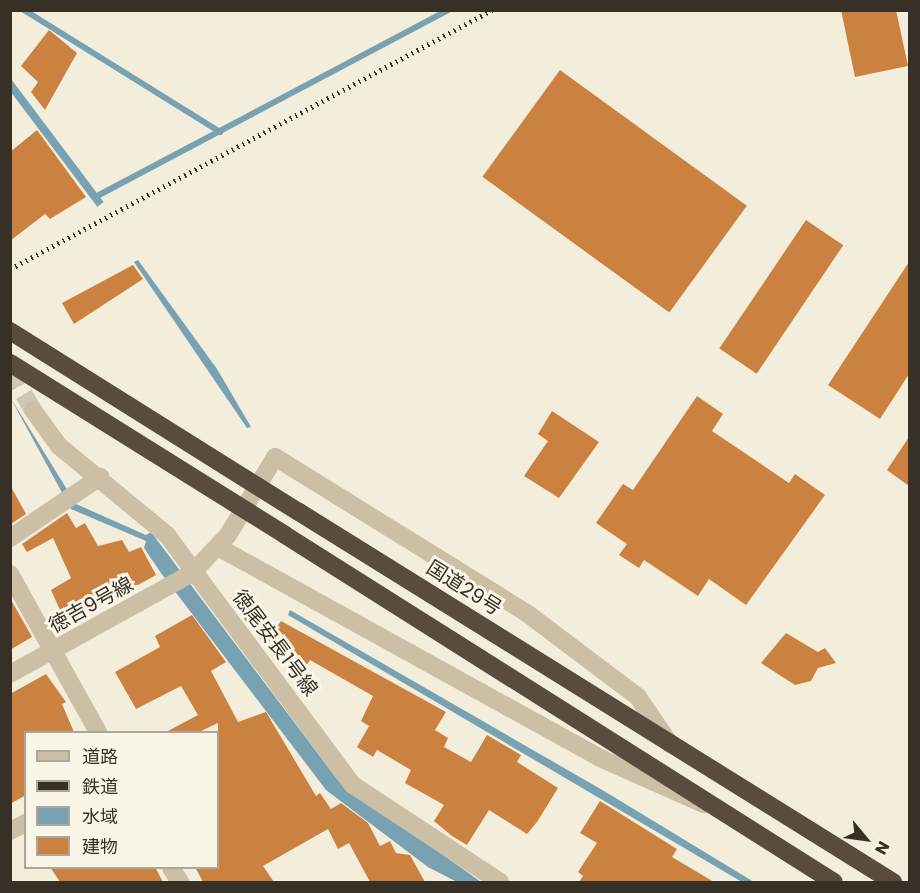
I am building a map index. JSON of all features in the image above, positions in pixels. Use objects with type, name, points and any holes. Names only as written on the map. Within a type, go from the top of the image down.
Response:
[{"type":"highway","name":"国道29号","points":[[10,331],[893,882]]},
{"type":"highway","points":[[10,363],[834,882]]},
{"type":"street","name":"徳尾安長1号線","points":[[33,410],[59,446],[100,477],[167,535],[190,574],[353,785],[498,882]]},
{"type":"street","name":"徳吉9号線","points":[[10,675],[190,574],[218,547],[275,457],[546,627],[638,697],[670,744]]},
{"type":"street","points":[[10,538],[100,477]]},
{"type":"street","points":[[218,547],[600,758],[717,808]]},
{"type":"street","points":[[10,574],[56,650],[97,731]]},
{"type":"street","points":[[10,831],[24,824]]},
{"type":"street","points":[[172,869],[180,882]]},
{"type":"water","points":[[11,79],[104,202],[97,207],[10,91]]},
{"type":"water","points":[[138,260],[217,369],[251,427],[247,428],[134,262]]},
{"type":"water","points":[[10,397],[76,504],[146,535],[151,532],[337,779],[481,882],[457,882],[428,867],[326,790],[161,573],[144,548],[146,541],[71,509]]},
{"type":"water","points":[[290,610],[604,791],[754,882],[742,882],[288,615]]},
{"type":"building","points":[[841,10],[896,10],[908,66],[855,77]]},
{"type":"building","points":[[49,30],[77,53],[45,110],[31,92],[38,82],[21,66]]},
{"type":"building","points":[[560,70],[747,206],[669,313],[482,177]]},
{"type":"building","points":[[37,130],[86,197],[50,219],[45,214],[10,241],[10,152]]},
{"type":"building","points":[[806,220],[843,245],[757,374],[719,349]]},
{"type":"building","points":[[909,262],[909,374],[880,419],[828,385]]},
{"type":"building","points":[[133,265],[143,279],[74,324],[62,303]]},
{"type":"building","points":[[697,396],[723,414],[712,431],[789,483],[795,474],[825,495],[746,605],[709,579],[698,596],[644,560],[639,568],[619,555],[627,544],[596,523],[623,484],[633,490]]},
{"type":"building","points":[[552,411],[599,442],[559,498],[524,476],[548,441],[538,434]]},
{"type":"building","points":[[909,437],[909,486],[887,470]]},
{"type":"building","points":[[10,485],[26,514],[11,524],[10,523]]},
{"type":"building","points":[[67,513],[76,528],[85,523],[98,546],[122,540],[129,552],[141,547],[156,575],[129,590],[126,584],[65,621],[51,590],[71,578],[53,538],[27,552],[22,544]]},
{"type":"building","points":[[244,588],[275,630],[281,621],[446,712],[435,730],[448,738],[444,747],[471,762],[487,735],[521,755],[517,762],[558,788],[527,834],[489,810],[467,845],[434,821],[444,805],[405,783],[411,770],[377,750],[373,757],[357,747],[369,726],[361,721],[373,696],[310,660],[304,669],[259,638],[229,599]]},
{"type":"building","points":[[10,598],[32,637],[10,650]]},
{"type":"building","points":[[192,615],[226,662],[211,671],[238,722],[266,712],[316,796],[320,793],[331,809],[341,803],[368,823],[380,846],[390,841],[396,853],[410,855],[425,882],[370,882],[349,843],[338,849],[328,829],[263,866],[274,882],[203,882],[196,869],[219,869],[218,723],[201,731],[168,731],[198,715],[181,686],[136,709],[115,672],[160,647],[155,636]]},
{"type":"building","points":[[786,633],[818,652],[825,648],[836,663],[818,668],[811,681],[795,685],[761,663]]},
{"type":"building","points":[[46,674],[66,702],[62,704],[74,731],[24,731],[24,796],[10,804],[10,694]]},
{"type":"building","points":[[600,801],[677,849],[672,857],[714,882],[579,882],[583,876],[578,872],[597,843],[580,833]]},
{"type":"building","points":[[51,869],[156,869],[163,882],[60,882]]},
{"type":"waterway","points":[[24,10],[220,132]]},
{"type":"waterway","points":[[99,195],[448,10]]},
{"type":"tunnel","points":[[10,371],[33,410]]},
{"type":"railway","points":[[10,269],[492,10]]}]
